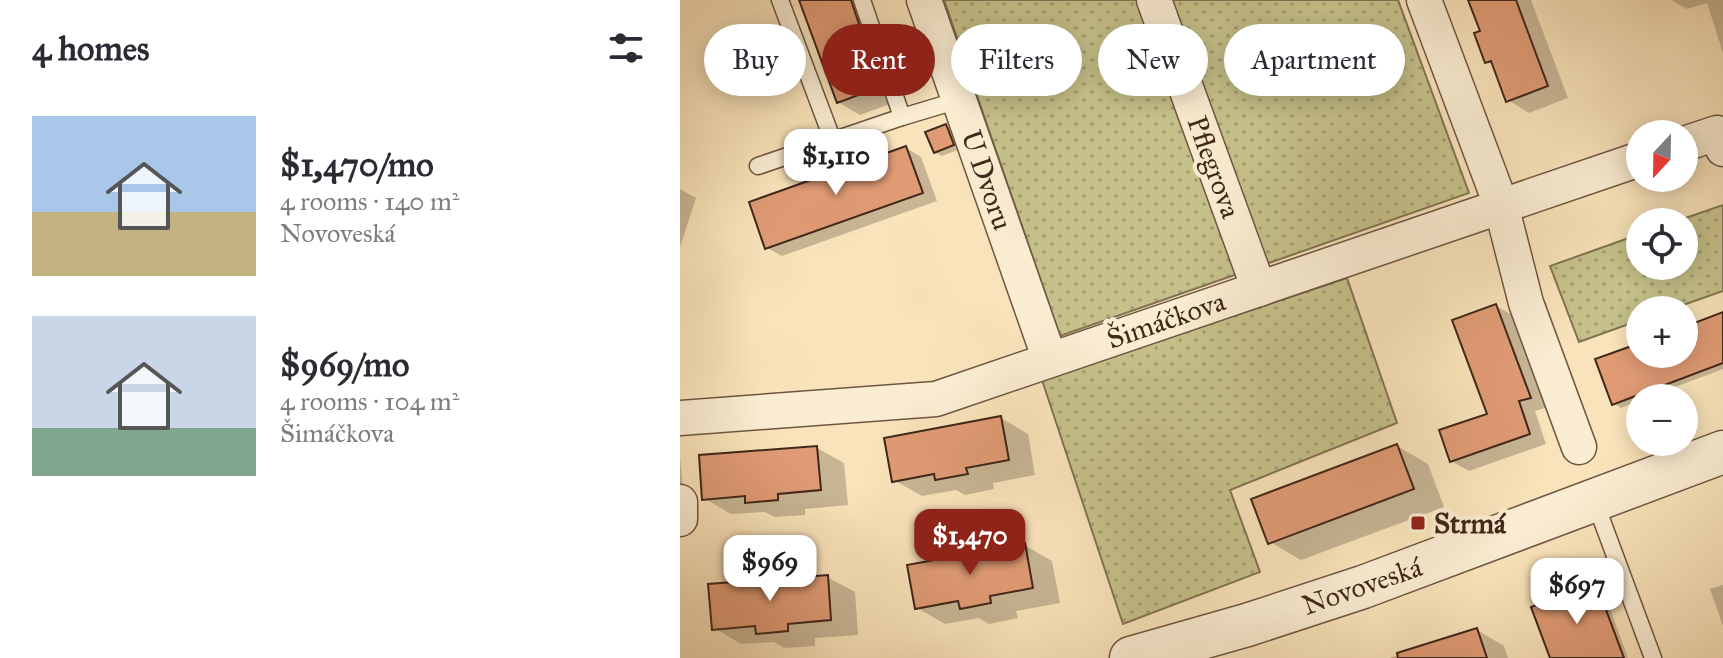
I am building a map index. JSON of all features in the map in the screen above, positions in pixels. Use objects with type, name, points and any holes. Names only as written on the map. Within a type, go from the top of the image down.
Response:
[{"type":"street","name":"U Dvoru","points":[[924,0],[1050,360]]},
{"type":"street","name":"Pflegrova","points":[[1154,0],[1259,289]]},
{"type":"street","points":[[1424,0],[1501,205],[1526,303],[1579,447]]},
{"type":"street","points":[[1698,139],[1717,133],[1723,149]]},
{"type":"street","name":"Šimáčkova","points":[[680,418],[936,399],[1626,164]]},
{"type":"street","name":"Novoveská","points":[[1131,658],[1363,587],[1723,452]]},
{"type":"street","points":[[680,502],[680,519]]},
{"type":"lane","points":[[780,0],[833,141]]},
{"type":"lane","points":[[862,0],[902,117]]},
{"type":"lane","points":[[758,166],[959,100]]},
{"type":"lane","points":[[1595,500],[1653,658]]},
{"type":"shaded area","points":[[944,0],[1398,0],[1469,193],[1060,336],[977,96],[1082,96],[1082,24],[952,24]]},
{"type":"shaded area","points":[[1723,205],[1723,291],[1698,300],[1698,296],[1626,296],[1626,325],[1579,342],[1550,266],[1626,239],[1626,280],[1698,280],[1698,214]]},
{"type":"shaded area","points":[[1347,278],[1397,423],[1230,490],[1260,572],[1123,624],[1042,380]]},
{"type":"building","points":[[799,0],[851,0],[859,24],[822,24],[822,62]]},
{"type":"building","points":[[1468,0],[1516,0],[1548,86],[1506,102],[1491,61],[1485,63],[1474,33],[1480,31]]},
{"type":"building","points":[[834,96],[856,96],[837,103]]},
{"type":"building","points":[[946,124],[954,145],[934,153],[925,132]]},
{"type":"building","points":[[906,146],[923,193],[765,249],[749,202]]},
{"type":"building","points":[[1496,304],[1531,398],[1519,401],[1530,434],[1450,462],[1439,430],[1487,414],[1452,320]]},
{"type":"building","points":[[1723,312],[1723,363],[1668,384],[1626,384],[1626,400],[1612,405],[1595,359],[1626,348],[1626,368],[1698,368],[1698,322]]},
{"type":"building","points":[[1001,416],[1009,460],[966,468],[968,474],[935,480],[934,474],[892,482],[884,438]]},
{"type":"building","points":[[1397,444],[1414,489],[1268,544],[1251,499]]},
{"type":"building","points":[[817,446],[821,490],[778,494],[778,500],[745,503],[745,496],[702,500],[699,455]]},
{"type":"building","points":[[1025,543],[1033,588],[990,596],[991,603],[960,609],[958,601],[915,609],[907,565]]},
{"type":"building","points":[[828,575],[831,620],[788,624],[788,631],[756,634],[755,626],[712,630],[708,584]]},
{"type":"building","points":[[1596,583],[1624,658],[1550,658],[1531,607]]},
{"type":"building","points":[[1477,628],[1487,658],[1398,658],[1397,653]]},
{"type":"place","name":"Strmá","points":[[1418,523]]}]
